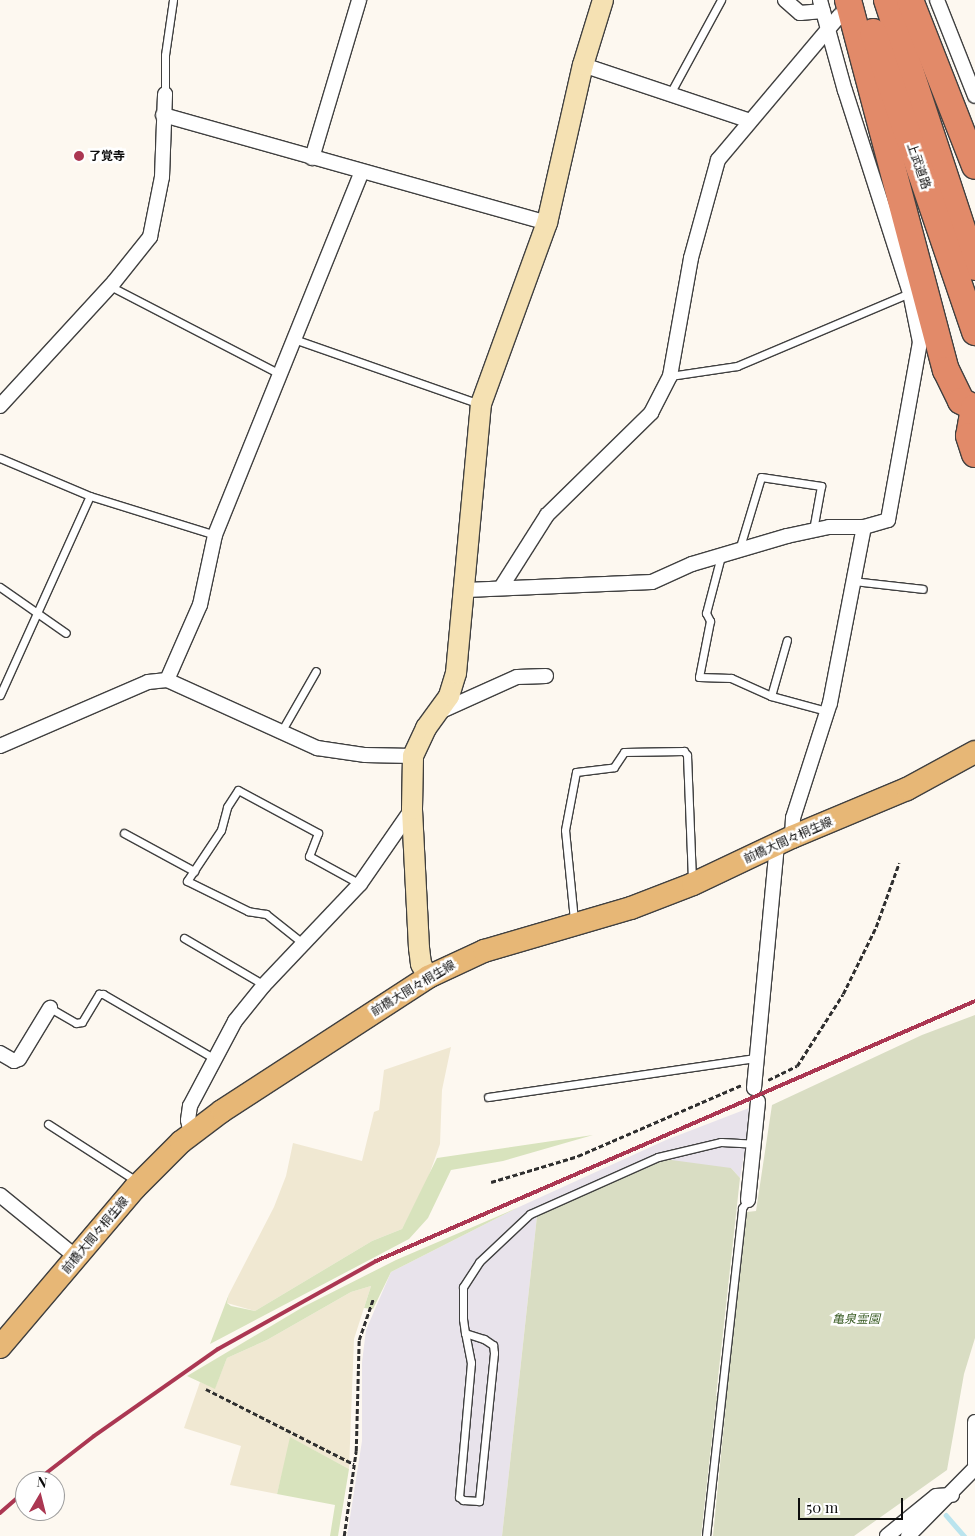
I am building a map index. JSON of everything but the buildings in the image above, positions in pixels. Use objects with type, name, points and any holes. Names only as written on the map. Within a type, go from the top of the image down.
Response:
[{"type":"highway","name":"上武道路","points":[[862,0],[975,332]]},
{"type":"highway","name":"上武道路","points":[[887,0],[975,267]]},
{"type":"highway","points":[[910,0],[975,166]]},
{"type":"highway","points":[[844,8],[944,364],[961,401],[975,408],[970,418],[969,436],[975,454]]},
{"type":"main road","name":"前橋大間々桐生線","points":[[0,1347],[139,1183],[191,1134],[428,977],[454,962],[484,951],[575,925],[693,884],[785,840],[907,788],[975,752]]},
{"type":"street","points":[[312,158],[359,0]]},
{"type":"street","points":[[428,977],[421,964],[419,948],[412,809],[413,756],[436,713],[449,696],[456,673],[466,590],[481,404],[547,223],[584,65],[603,0]]},
{"type":"street","points":[[466,590],[502,586],[652,582],[739,550],[813,530],[864,527],[888,520],[920,342],[910,293],[845,91],[822,5],[800,13],[785,0]]},
{"type":"street","points":[[937,0],[972,79],[975,96]]},
{"type":"street","points":[[502,586],[547,515],[651,412],[670,376],[691,258],[718,160],[844,8]]},
{"type":"street","points":[[584,65],[671,92],[750,121]]},
{"type":"street","points":[[0,406],[110,286],[150,237],[162,177],[165,94]]},
{"type":"street","points":[[163,115],[547,223]]},
{"type":"street","points":[[167,680],[200,606],[215,536],[362,172]]},
{"type":"street","points":[[754,1088],[755,1058],[785,840],[827,712],[864,527]]},
{"type":"street","points":[[436,713],[517,677],[546,676]]},
{"type":"street","points":[[0,746],[148,682],[167,680],[317,748],[365,755],[413,756]]},
{"type":"street","points":[[191,1134],[188,1120],[190,1106],[235,1021],[264,985],[305,945],[360,884],[412,809]]},
{"type":"street","points":[[0,1053],[14,1061],[19,1059],[50,1008]]},
{"type":"street","points":[[748,1200],[758,1102]]},
{"type":"street","points":[[0,1195],[76,1257]]},
{"type":"street","points":[[975,1422],[975,1464]]},
{"type":"street","points":[[908,1536],[952,1495],[975,1468]]},
{"type":"street","points":[[886,1536],[936,1496],[952,1495]]},
{"type":"lane","points":[[165,94],[165,55],[173,0]]},
{"type":"lane","points":[[671,92],[721,0]]},
{"type":"lane","points":[[110,286],[280,374]]},
{"type":"lane","points":[[670,376],[737,366],[910,293]]},
{"type":"lane","points":[[294,339],[481,404]]},
{"type":"lane","points":[[0,458],[90,496],[215,536]]},
{"type":"lane","points":[[739,550],[761,477],[821,486],[813,530]]},
{"type":"lane","points":[[0,695],[36,611],[90,496]]},
{"type":"lane","points":[[721,556],[706,613],[710,621],[699,677],[731,678],[772,696],[827,712]]},
{"type":"lane","points":[[853,581],[923,589]]},
{"type":"lane","points":[[0,587],[66,633]]},
{"type":"lane","points":[[772,696],[787,640]]},
{"type":"lane","points":[[281,732],[316,671]]},
{"type":"lane","points":[[575,925],[565,830],[576,772],[614,767],[624,752],[684,751],[687,754],[693,884]]},
{"type":"lane","points":[[305,945],[266,914],[248,911],[187,881],[221,830],[227,807],[238,790],[318,832],[309,856],[360,884]]},
{"type":"lane","points":[[124,833],[194,871]]},
{"type":"lane","points":[[184,938],[264,985]]},
{"type":"lane","points":[[50,1008],[76,1023],[82,1022],[99,994],[103,994],[215,1059]]},
{"type":"lane","points":[[488,1097],[755,1058]]},
{"type":"lane","points":[[48,1124],[139,1183]]},
{"type":"lane","points":[[465,1333],[484,1339],[493,1345],[494,1353],[479,1502],[459,1497],[471,1363],[465,1333],[463,1287],[479,1262],[530,1214],[679,1150],[720,1142],[755,1144]]},
{"type":"lane","points":[[706,1536],[742,1208],[748,1200]]},
{"type":"path","points":[[344,1536],[354,1464],[359,1340],[373,1299]]},
{"type":"path","points":[[206,1389],[354,1464]]},
{"type":"shaded area","points":[[451,1047],[442,1090],[440,1144],[428,1178],[402,1229],[372,1241],[255,1311],[227,1303],[229,1294],[274,1207],[286,1176],[293,1143],[362,1161],[374,1112],[379,1110],[384,1070]]},
{"type":"shaded area","points":[[749,1108],[752,1111],[740,1178],[731,1168],[537,1216],[502,1536],[347,1536],[362,1441],[362,1362],[366,1330],[391,1272],[519,1207],[666,1140]]},
{"type":"shaded area","points":[[371,1286],[354,1339],[349,1469],[291,1438],[277,1494],[230,1485],[241,1446],[184,1428],[200,1382],[215,1388],[227,1358],[267,1340],[351,1292]]},
{"type":"green space","name":"亀泉霊園","points":[[975,1015],[975,1338],[964,1374],[947,1470],[854,1536],[713,1536],[726,1404],[716,1402],[701,1536],[502,1536],[537,1216],[664,1159],[731,1168],[740,1178],[716,1396],[726,1398],[747,1212],[756,1211],[772,1105],[922,1035]]},
{"type":"green space","points":[[593,1135],[503,1161],[451,1170],[428,1218],[409,1239],[210,1344],[229,1294],[227,1303],[231,1306],[255,1311],[372,1241],[402,1229],[437,1158]]},
{"type":"green space","points":[[519,1207],[391,1272],[373,1309],[364,1308],[371,1286],[351,1292],[267,1340],[227,1358],[215,1389],[187,1376],[303,1307],[396,1260]]},
{"type":"green space","points":[[290,1437],[349,1469],[338,1536],[330,1536],[335,1505],[277,1494]]},
{"type":"waterway","points":[[946,1515],[964,1536]]},
{"type":"railway","points":[[49,1471],[94,1436],[218,1349],[376,1261],[975,1001]]},
{"type":"railway","points":[[0,1513],[15,1500]]},
{"type":"place","name":"了覚寺","points":[[79,156]]}]
